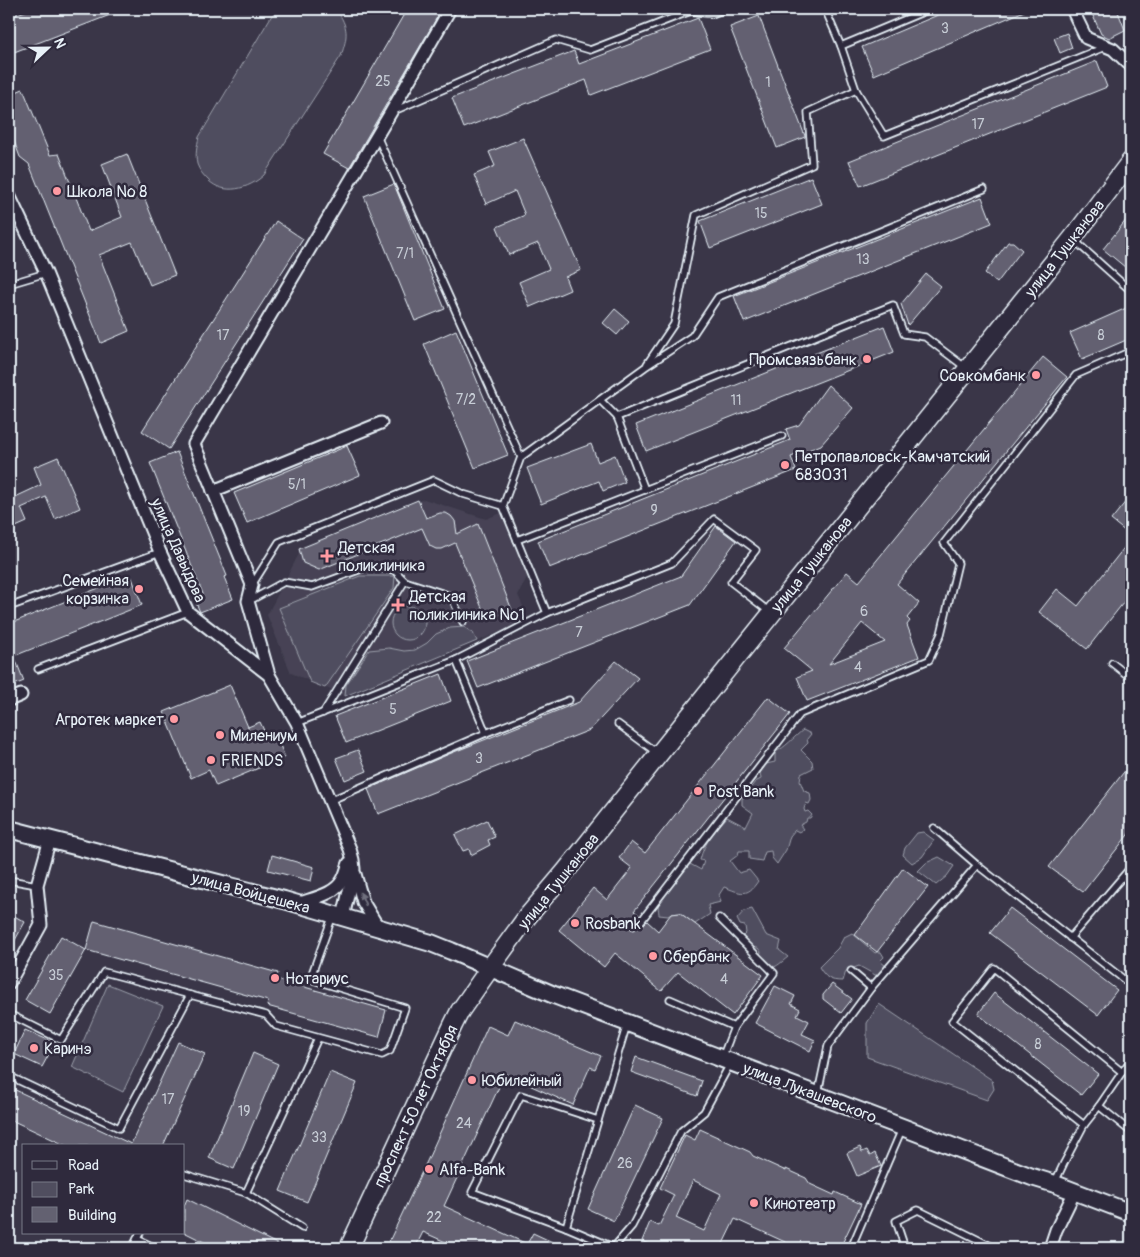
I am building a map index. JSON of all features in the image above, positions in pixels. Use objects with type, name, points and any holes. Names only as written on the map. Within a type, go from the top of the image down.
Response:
[{"type":"main road","name":"улица Тушканова","points":[[490,968],[527,917],[1072,239],[1131,161]]},
{"type":"main road","name":"улица Войцешека","points":[[9,829],[338,915],[444,948],[490,968]]},
{"type":"main road","name":"улица Лукашевского","points":[[490,968],[537,989],[1131,1213]]},
{"type":"main road","name":"проспект 50 лет Октября","points":[[349,1248],[460,1011],[490,968]]},
{"type":"street","points":[[269,676],[248,601],[252,585],[194,444],[392,112],[450,9]]},
{"type":"street","points":[[1072,9],[1086,38],[1113,49],[1131,66]]},
{"type":"street","name":"улица Давыдова","points":[[9,195],[46,273],[160,552],[188,612],[269,676],[296,723],[353,860],[354,869],[338,915]]},
{"type":"street","points":[[213,491],[381,422]]},
{"type":"street","points":[[9,700],[21,695]]},
{"type":"street","points":[[9,983],[41,925],[37,885],[50,840]]},
{"type":"street","points":[[297,904],[328,894],[337,888],[344,879],[350,858],[350,849]]},
{"type":"street","points":[[354,869],[363,902],[378,927]]},
{"type":"street","points":[[1050,1248],[1056,1230],[1075,1191]]},
{"type":"lane","points":[[392,112],[556,40],[590,50],[691,11],[712,14],[725,9]]},
{"type":"lane","points":[[826,9],[856,90],[884,136],[1107,47]]},
{"type":"lane","points":[[841,46],[930,9]]},
{"type":"lane","points":[[645,367],[674,324],[696,215],[812,164],[808,112],[856,90]]},
{"type":"lane","points":[[377,136],[521,457]]},
{"type":"lane","points":[[546,613],[503,506],[521,457],[645,367],[692,336],[718,297],[984,189]]},
{"type":"lane","points":[[1072,239],[1131,291]]},
{"type":"lane","points":[[9,284],[46,273]]},
{"type":"lane","points":[[617,417],[893,305],[904,334],[925,337],[967,369]]},
{"type":"lane","points":[[634,925],[641,921],[800,714],[929,660],[940,634],[958,563],[944,543],[1076,375],[1131,351]]},
{"type":"lane","points":[[600,400],[617,417],[645,490]]},
{"type":"lane","points":[[517,540],[782,436]]},
{"type":"lane","points":[[252,585],[280,542],[434,480],[463,494],[503,506]]},
{"type":"lane","points":[[296,723],[456,660],[546,613],[672,563],[714,519],[756,550],[731,582],[771,613]]},
{"type":"lane","points":[[9,607],[160,552]]},
{"type":"lane","points":[[248,601],[284,582],[312,587],[367,567],[394,570],[405,581],[451,596],[463,622]]},
{"type":"lane","points":[[323,713],[405,581]]},
{"type":"lane","points":[[38,669],[188,612]]},
{"type":"lane","points":[[456,660],[486,733]]},
{"type":"lane","points":[[1112,663],[1131,678]]},
{"type":"lane","points":[[329,801],[486,733],[569,700]]},
{"type":"lane","points":[[618,724],[659,754]]},
{"type":"lane","points":[[934,828],[977,865],[1131,985]]},
{"type":"lane","points":[[817,1095],[828,1046],[872,988],[977,865]]},
{"type":"lane","points":[[1070,938],[1131,868]]},
{"type":"lane","points":[[9,880],[37,885]]},
{"type":"lane","points":[[9,1014],[61,1040],[104,972],[266,1015],[276,1026],[382,1055],[390,1051],[405,1008],[310,979],[338,915]]},
{"type":"lane","points":[[598,1120],[521,1095],[472,1192],[566,1227],[613,1248],[632,1226],[681,1131],[704,1112],[726,1060],[734,1027],[774,973],[719,918]]},
{"type":"lane","points":[[1084,1125],[952,1021],[994,968],[1122,1072]]},
{"type":"lane","points":[[851,971],[872,988]]},
{"type":"lane","points":[[9,1076],[119,1128],[190,995]]},
{"type":"lane","points":[[670,999],[734,1027]]},
{"type":"lane","points":[[566,1227],[628,1022]]},
{"type":"lane","points":[[246,1193],[318,1038]]},
{"type":"lane","points":[[1055,1184],[1064,1162],[1084,1125],[1131,1062]]},
{"type":"lane","points":[[1099,1106],[1131,1132]]},
{"type":"lane","points":[[851,1248],[902,1127]]},
{"type":"lane","points":[[185,1174],[246,1193],[302,1228]]},
{"type":"lane","points":[[905,1248],[896,1221],[918,1210],[995,1248]]},
{"type":"lane","points":[[132,1248],[139,1236],[156,1248]]},
{"type":"lane","points":[[9,1245],[16,1248]]},
{"type":"shaded area","name":"Детская поликлиника №1","points":[[424,499],[486,519],[501,513],[527,577],[518,595],[529,620],[345,696],[291,673],[267,615],[303,546]]},
{"type":"green space","points":[[280,9],[336,9],[343,21],[346,32],[341,56],[264,175],[244,187],[236,189],[221,188],[208,180],[198,166],[196,153],[199,137],[272,15]]},
{"type":"green space","points":[[360,576],[395,576],[394,588],[325,688],[310,682],[279,608]]},
{"type":"green space","points":[[408,606],[415,607],[420,611],[424,616],[424,630],[420,635],[415,639],[408,640],[401,639],[396,635],[392,630],[391,623],[392,616],[396,611],[401,607]]},
{"type":"green space","points":[[464,627],[473,633],[477,641],[345,696],[346,685],[369,650],[389,648],[404,651],[415,650],[427,643],[436,634],[450,628]]},
{"type":"green space","points":[[803,730],[811,734],[807,739],[808,743],[801,750],[812,761],[813,768],[801,774],[800,781],[804,791],[810,793],[811,800],[809,804],[806,803],[805,812],[808,811],[812,815],[810,818],[807,818],[806,822],[800,825],[803,829],[799,832],[795,830],[790,836],[786,850],[777,864],[772,858],[771,851],[765,852],[762,861],[749,859],[749,851],[739,851],[738,855],[730,861],[739,873],[749,870],[758,881],[750,890],[743,893],[724,887],[719,895],[721,902],[708,905],[710,914],[695,924],[680,913],[668,916],[659,915],[658,906],[661,898],[677,876],[690,864],[701,870],[704,861],[700,860],[704,848],[727,817],[746,827],[753,813],[742,805],[742,799],[755,782],[761,779],[760,773],[766,764],[775,762],[775,752]]},
{"type":"green space","points":[[923,832],[934,840],[922,857],[912,863],[903,855],[905,848],[917,833]]},
{"type":"green space","points":[[939,857],[954,866],[947,876],[936,885],[918,871],[926,863]]},
{"type":"green space","points":[[752,909],[766,935],[781,941],[779,950],[788,957],[776,966],[771,967],[758,959],[761,952],[758,948],[754,948],[751,953],[742,937],[746,933],[745,926],[740,925],[737,919],[744,911]]},
{"type":"green space","points":[[852,933],[875,953],[881,952],[884,957],[880,961],[886,966],[877,976],[859,966],[846,971],[843,981],[831,979],[819,967],[838,948],[844,937]]},
{"type":"green space","points":[[108,984],[163,1006],[123,1092],[72,1067]]},
{"type":"green space","points":[[879,1004],[992,1080],[994,1089],[987,1100],[867,1057],[867,1023]]},
{"type":"building","points":[[31,9],[123,10],[9,54],[9,17]]},
{"type":"building","points":[[407,9],[442,9],[349,168],[323,154]]},
{"type":"building","points":[[952,9],[1029,9],[874,75],[862,47]]},
{"type":"building","points":[[1090,9],[1117,9],[1125,30],[1109,38],[1101,34]]},
{"type":"building","points":[[759,16],[805,136],[777,148],[730,27]]},
{"type":"building","points":[[698,18],[710,49],[591,95],[586,80],[464,128],[452,98],[574,51],[579,64]]},
{"type":"building","points":[[1067,33],[1072,48],[1060,53],[1054,38]]},
{"type":"building","points":[[1097,61],[1107,87],[860,186],[849,161]]},
{"type":"building","name":"Школа № 8","points":[[23,89],[50,155],[59,154],[89,231],[122,217],[102,164],[127,154],[175,275],[150,285],[132,242],[99,255],[129,331],[101,343],[29,164],[20,157],[9,128],[9,95]]},
{"type":"building","points":[[523,138],[581,270],[565,277],[570,290],[530,307],[519,282],[549,269],[538,243],[509,255],[497,227],[525,215],[515,191],[486,204],[474,175],[495,166],[489,152]]},
{"type":"building","points":[[811,177],[822,204],[710,248],[700,221]]},
{"type":"building","points":[[394,184],[445,309],[415,321],[364,196]]},
{"type":"building","points":[[982,197],[992,223],[744,322],[734,296]]},
{"type":"building","points":[[1131,214],[1131,272],[1103,249]]},
{"type":"building","points":[[276,221],[303,239],[169,449],[142,431]]},
{"type":"building","points":[[1008,242],[1013,242],[1022,250],[997,283],[985,273]]},
{"type":"building","points":[[926,274],[941,286],[908,325],[901,304]]},
{"type":"building","points":[[1131,306],[1131,338],[1082,359],[1070,333]]},
{"type":"building","points":[[615,309],[629,321],[617,335],[603,323]]},
{"type":"building","points":[[884,326],[894,352],[646,451],[636,425]]},
{"type":"building","points":[[456,330],[508,455],[475,468],[424,344]]},
{"type":"building","points":[[1043,357],[1067,377],[897,584],[919,603],[907,618],[910,621],[907,625],[919,657],[807,701],[797,677],[812,671],[784,648],[847,572],[859,582]],"holes":[[[862,623],[885,642],[829,664]]]},
{"type":"building","points":[[828,385],[853,408],[821,445],[791,457],[796,470],[549,568],[538,541],[790,440],[786,429],[799,425]]},
{"type":"building","points":[[591,444],[598,462],[615,455],[625,482],[603,491],[599,481],[541,504],[527,468]]},
{"type":"building","points":[[347,446],[360,475],[247,523],[234,493]]},
{"type":"building","points":[[177,452],[227,576],[224,577],[233,599],[200,612],[194,598],[203,594],[150,463]]},
{"type":"building","points":[[58,457],[80,508],[55,519],[46,497],[21,508],[27,522],[9,530],[9,500],[41,485],[34,467]]},
{"type":"building","points":[[1131,495],[1131,536],[1111,520]]},
{"type":"building","name":"Детская поликлиника","points":[[418,500],[426,518],[440,513],[446,513],[451,516],[455,521],[457,534],[478,524],[512,610],[487,620],[455,543],[442,549],[436,549],[430,546],[422,528],[319,570],[303,563],[299,549]]},
{"type":"building","points":[[716,526],[736,541],[690,605],[478,688],[467,661],[681,576]]},
{"type":"building","points":[[1131,539],[1131,593],[1087,649],[1039,612],[1057,589],[1078,606]]},
{"type":"building","points":[[131,575],[142,605],[14,656],[24,681],[9,687],[9,624]]},
{"type":"building","points":[[616,661],[638,678],[590,730],[378,814],[368,789],[579,702]]},
{"type":"building","points":[[441,674],[451,701],[346,743],[335,716]]},
{"type":"building","name":"Милениум","points":[[230,685],[248,727],[260,722],[267,737],[275,734],[285,757],[216,786],[209,770],[191,778],[164,712]]},
{"type":"building","points":[[768,697],[790,714],[634,911],[639,915],[629,924],[631,929],[634,930],[647,921],[658,931],[671,914],[680,913],[763,975],[733,1015],[678,972],[661,991],[615,953],[604,967],[559,930],[593,888],[607,900],[632,868],[619,858],[631,842],[645,853]]},
{"type":"building","points":[[358,750],[367,771],[345,780],[336,758]]},
{"type":"building","points":[[1131,763],[1131,831],[1083,892],[1049,867]]},
{"type":"building","points":[[487,820],[495,837],[488,840],[490,845],[471,855],[469,849],[463,851],[455,835]]},
{"type":"building","points":[[272,855],[314,867],[311,881],[268,870]]},
{"type":"building","points":[[903,868],[928,887],[877,952],[855,935]]},
{"type":"building","points":[[1010,908],[1117,990],[1098,1015],[990,933]]},
{"type":"building","points":[[9,913],[25,922],[9,951]]},
{"type":"building","points":[[94,921],[278,973],[276,979],[386,1010],[379,1037],[267,1006],[268,1001],[86,950]]},
{"type":"building","points":[[61,936],[86,950],[50,1014],[25,1000]]},
{"type":"building","points":[[832,984],[852,999],[841,1013],[823,999],[823,995]]},
{"type":"building","points":[[775,986],[795,996],[791,1004],[800,1009],[797,1015],[809,1021],[802,1034],[815,1040],[810,1051],[755,1023]]},
{"type":"building","points":[[994,993],[1098,1074],[1081,1095],[978,1014]]},
{"type":"building","points":[[515,1020],[601,1056],[595,1069],[590,1067],[573,1105],[505,1074],[444,1206],[527,1244],[533,1233],[565,1248],[459,1248],[423,1232],[415,1248],[386,1248],[488,1026],[508,1035]]},
{"type":"building","name":"Каринэ","points":[[25,1030],[55,1043],[42,1067],[14,1054]]},
{"type":"building","points":[[178,1042],[205,1054],[164,1144],[131,1144]]},
{"type":"building","points":[[253,1053],[278,1064],[234,1169],[209,1158]]},
{"type":"building","points":[[636,1057],[702,1081],[697,1096],[631,1072]]},
{"type":"building","points":[[330,1072],[357,1083],[307,1202],[280,1191]]},
{"type":"building","points":[[9,1087],[131,1144],[63,1144],[9,1119]]},
{"type":"building","points":[[635,1105],[663,1118],[614,1221],[588,1209]]},
{"type":"building","points":[[700,1129],[750,1152],[753,1156],[806,1178],[810,1184],[834,1195],[835,1192],[861,1204],[840,1248],[798,1248],[735,1219],[721,1248],[656,1248],[642,1241],[650,1222],[659,1226],[674,1195],[660,1188],[685,1135],[695,1140]],"holes":[[[693,1180],[721,1194],[704,1231],[676,1218]]]},
{"type":"building","points":[[860,1147],[862,1152],[867,1150],[870,1156],[875,1153],[881,1166],[857,1176],[847,1153]]},
{"type":"building","points":[[187,1199],[285,1248],[216,1248],[185,1232],[185,1204]]},
{"type":"place","name":"Школа № 8","points":[[57,191]]},
{"type":"place","name":"Промсвязьбанк","points":[[867,359]]},
{"type":"place","name":"Совкомбанк","points":[[1036,375]]},
{"type":"place","name":"Петропавловск-Камчатский 683031","points":[[785,465]]},
{"type":"place","name":"Детская поликлиника","points":[[327,556]]},
{"type":"place","name":"Семейная корзинка","points":[[139,589]]},
{"type":"place","name":"Детская поликлиника №1","points":[[398,605]]},
{"type":"place","name":"Агротек маркет","points":[[174,719]]},
{"type":"place","name":"Милениум","points":[[220,735]]},
{"type":"place","name":"FRIENDS","points":[[211,760]]},
{"type":"place","name":"Post Bank","points":[[698,791]]},
{"type":"place","name":"Rosbank","points":[[575,923]]},
{"type":"place","name":"Сбербанк","points":[[653,956]]},
{"type":"place","name":"Нотариус","points":[[275,978]]},
{"type":"place","name":"Каринэ","points":[[34,1048]]},
{"type":"place","name":"Юбилейный","points":[[472,1080]]},
{"type":"place","name":"Alfa-Bank","points":[[429,1169]]},
{"type":"place","name":"Кинотеатр","points":[[754,1203]]}]
